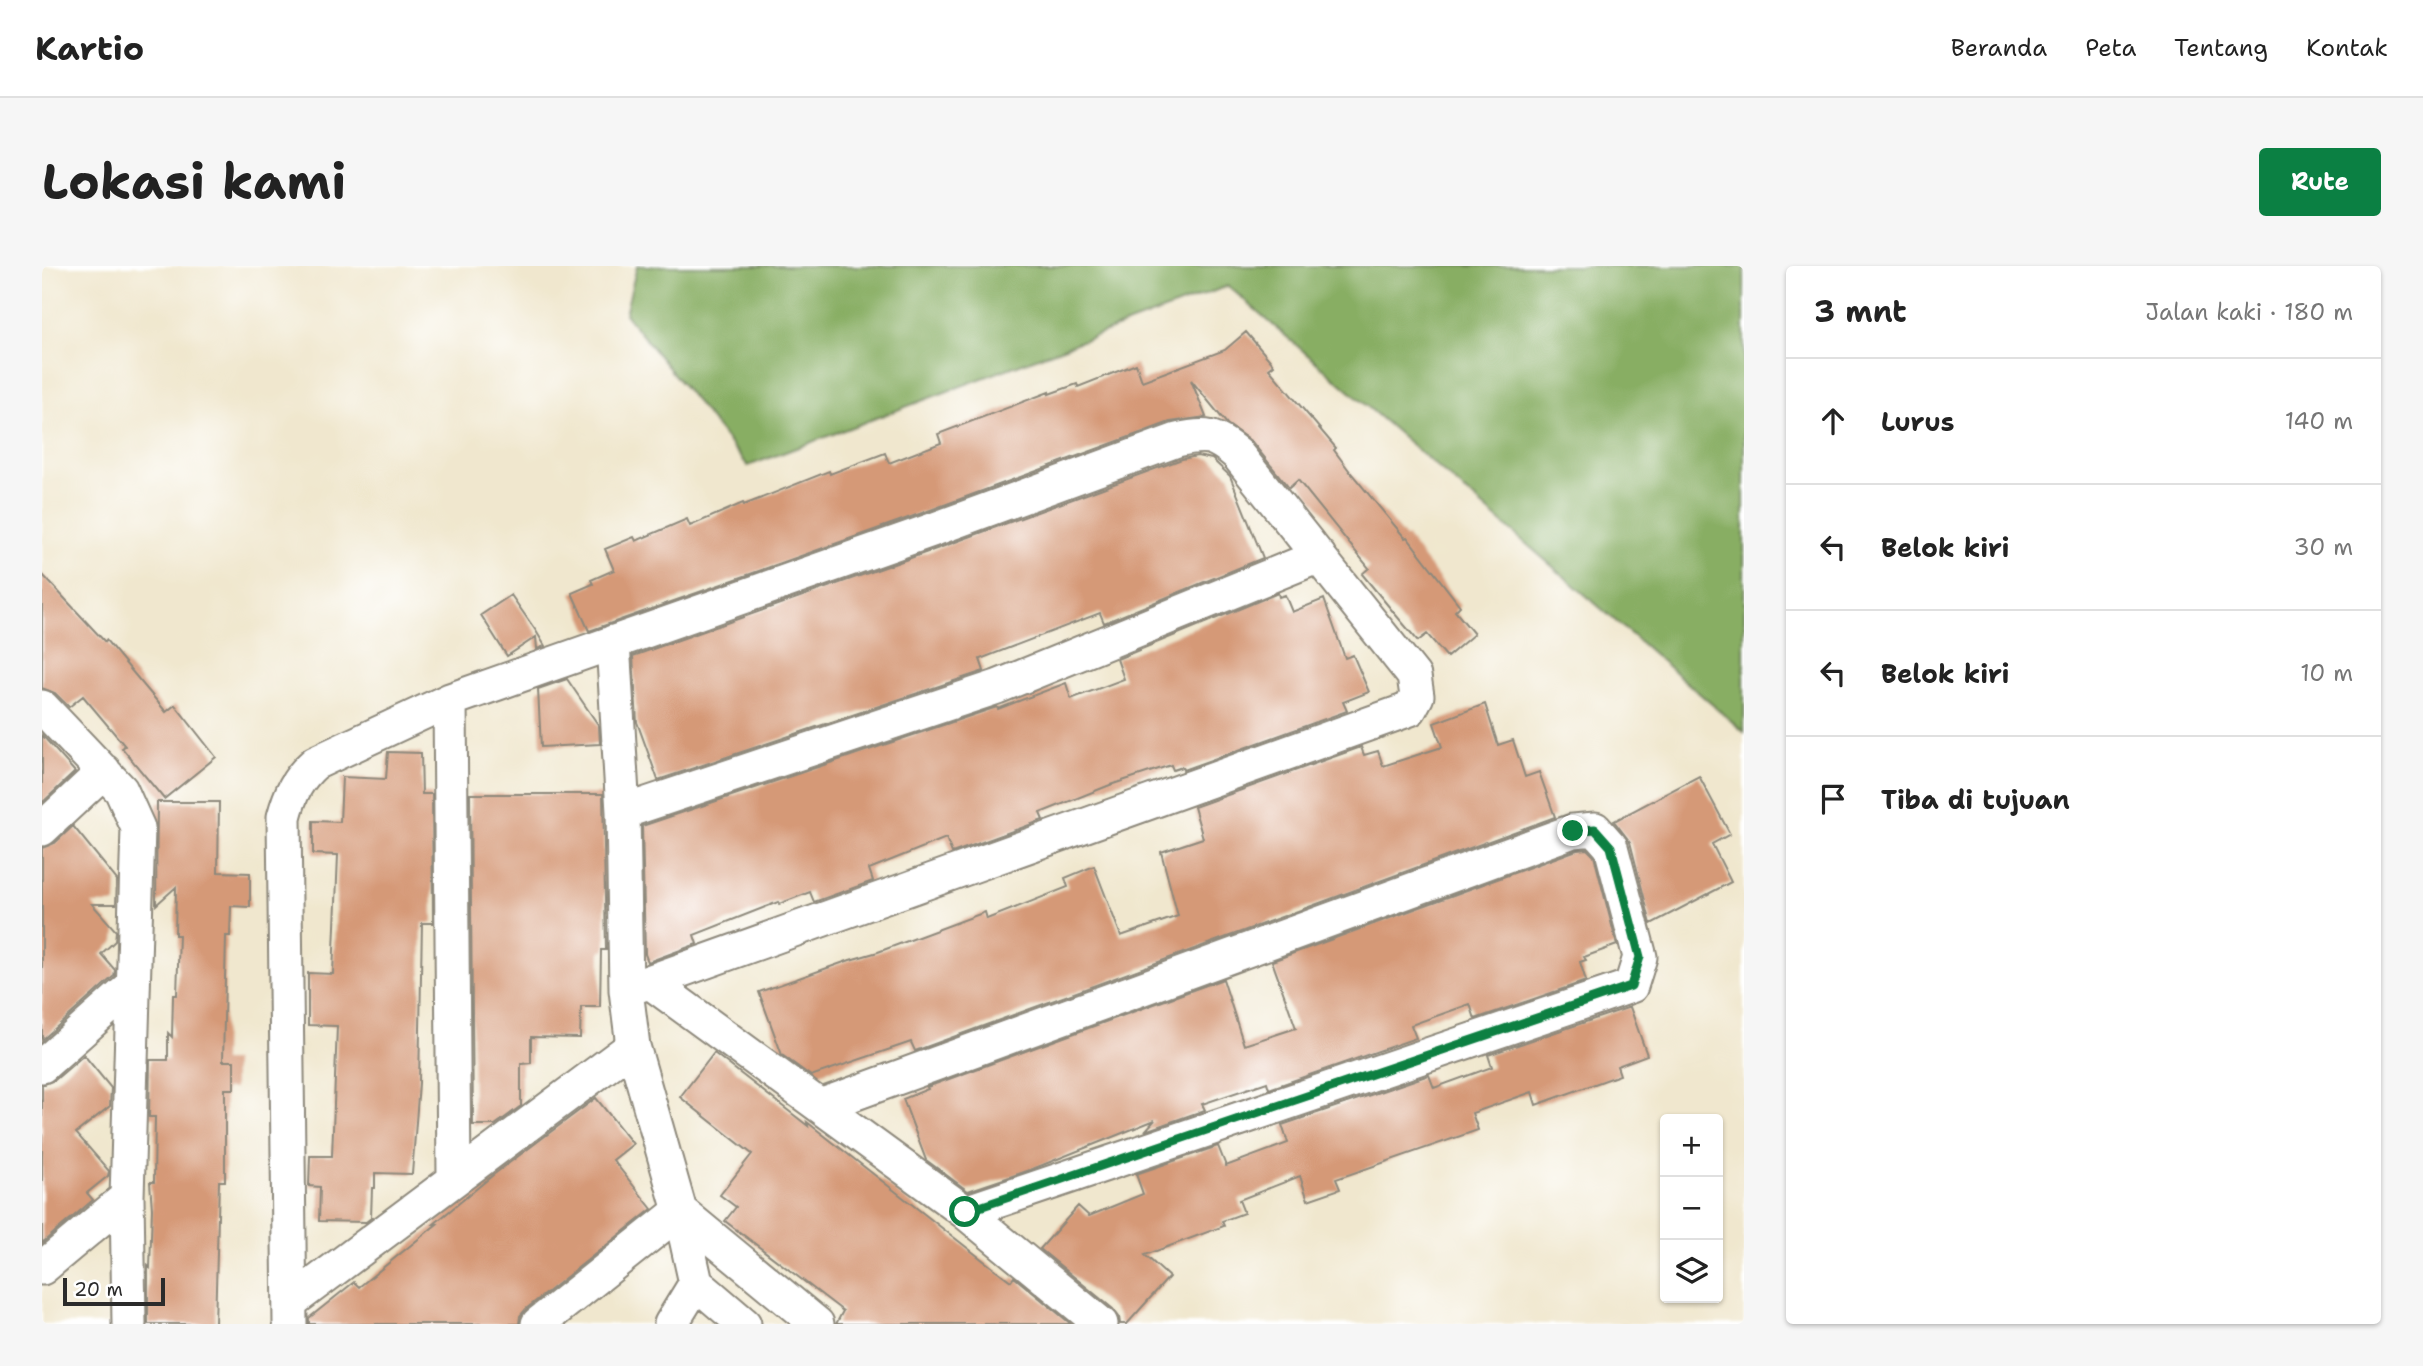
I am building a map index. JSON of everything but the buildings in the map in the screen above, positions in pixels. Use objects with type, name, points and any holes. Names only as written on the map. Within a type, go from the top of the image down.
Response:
[{"type":"street","points":[[291,1312],[284,817],[289,798],[300,776],[315,763],[450,700],[932,530],[1177,440],[1200,435],[1220,439],[1237,454],[1414,676],[1417,696],[1410,709],[638,986]]},
{"type":"street","points":[[623,813],[997,687],[1319,556]]},
{"type":"street","points":[[613,642],[623,813],[638,986],[633,1046],[680,1211],[696,1283],[744,1324]]},
{"type":"street","points":[[450,700],[454,1178]]},
{"type":"street","points":[[42,706],[121,790],[138,828],[127,1197],[129,1324]]},
{"type":"street","points":[[42,829],[104,771]]},
{"type":"street","points":[[820,1106],[1573,831],[1595,829],[1611,847],[1640,957],[1631,986],[965,1212]]},
{"type":"street","points":[[42,1066],[132,986]]},
{"type":"street","points":[[638,986],[820,1106],[965,1212],[1101,1324]]},
{"type":"street","points":[[291,1312],[454,1178],[633,1046]]},
{"type":"street","points":[[42,1268],[127,1197]]},
{"type":"street","points":[[538,1324],[680,1211]]},
{"type":"street","points":[[680,1211],[817,1324]]},
{"type":"street","points":[[671,1324],[696,1283]]},
{"type":"green space","points":[[637,266],[1744,266],[1744,732],[1228,286],[748,466],[625,314]]},
{"type":"route","points":[[965,1212],[1631,986],[1640,957],[1611,847],[1595,829],[1573,831]]}]
